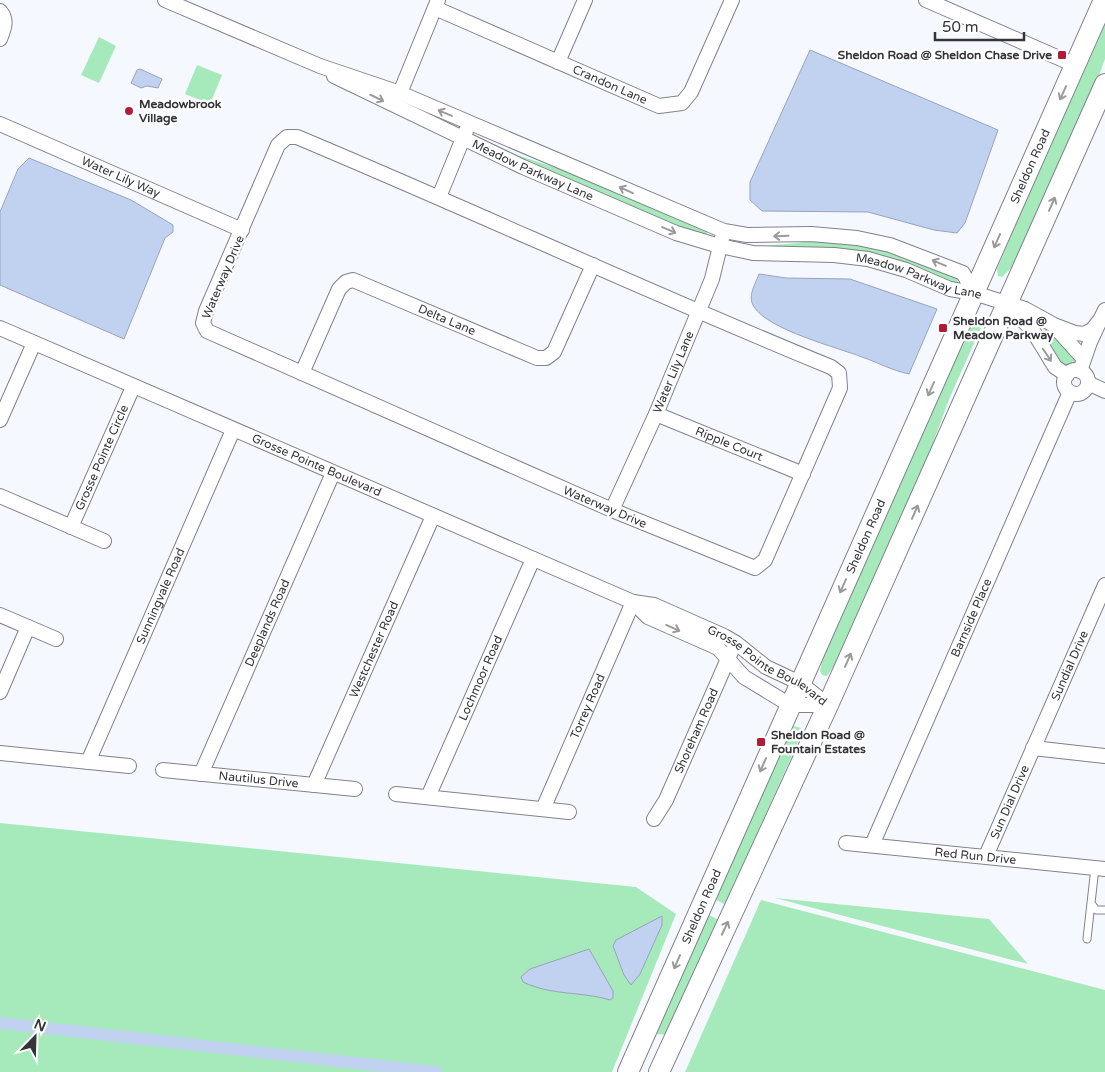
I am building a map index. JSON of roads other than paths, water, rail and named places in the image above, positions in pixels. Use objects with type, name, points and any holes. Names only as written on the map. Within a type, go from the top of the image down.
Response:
[{"type":"main road","name":"Sheldon Road","points":[[628,1072],[1104,0]]},
{"type":"main road","points":[[659,1072],[828,705],[1105,84]]},
{"type":"street","name":"Meadow Parkway Lane","points":[[165,0],[320,66],[400,93],[724,231],[747,235],[820,235],[857,238],[890,245],[963,273],[974,293]]},
{"type":"street","points":[[558,62],[585,0]]},
{"type":"street","name":"Crandon Lane","points":[[436,4],[558,62],[659,106],[682,103],[691,92],[732,0]]},
{"type":"street","points":[[926,0],[1075,65]]},
{"type":"street","points":[[400,93],[436,4]]},
{"type":"street","points":[[0,11],[4,16],[5,27],[0,39]]},
{"type":"street","name":"Meadow Parkway Lane","points":[[320,66],[339,80],[463,138],[676,233],[720,246],[753,253],[834,255],[868,259],[906,270],[950,290],[974,293]]},
{"type":"street","name":"Water Lily Way","points":[[0,124],[242,230]]},
{"type":"street","points":[[439,197],[470,124]]},
{"type":"street","name":"Waterway Drive","points":[[297,136],[439,197],[698,313],[831,367],[839,373],[840,388],[765,560],[755,568],[612,510],[212,335],[204,327],[206,311],[278,145],[287,137],[297,136]]},
{"type":"street","name":"Water Lily Lane","points":[[612,510],[656,414],[712,279],[724,231]]},
{"type":"street","name":"Delta Lane","points":[[302,373],[339,288],[346,282],[353,280],[537,358],[546,358],[554,352],[594,265]]},
{"type":"street","points":[[974,293],[1007,305],[1025,309],[1054,325],[1084,334],[1092,330],[1103,315]]},
{"type":"street","points":[[1007,305],[1023,318],[1055,367],[1067,375]]},
{"type":"street","points":[[1054,325],[1082,364],[1088,383],[1082,392],[1070,392],[1065,382],[1067,375],[1082,364],[1103,315]]},
{"type":"street","name":"Grosse Pointe Boulevard","points":[[0,328],[633,602],[654,605],[736,643],[771,670],[800,683],[828,705]]},
{"type":"street","points":[[0,420],[34,344]]},
{"type":"street","points":[[1088,383],[1105,391]]},
{"type":"street","name":"Grosse Pointe Circle","points":[[71,527],[133,387]]},
{"type":"street","name":"Barnside Place","points":[[872,845],[1070,392]]},
{"type":"street","name":"Ripple Court","points":[[656,414],[803,474]]},
{"type":"street","name":"Sunningvale Road","points":[[88,762],[233,430]]},
{"type":"street","name":"Deeplands Road","points":[[201,774],[332,472]]},
{"type":"street","points":[[0,496],[104,541]]},
{"type":"street","name":"Westchester Road","points":[[314,785],[433,516]]},
{"type":"street","name":"Lochmoor Road","points":[[428,797],[533,559]]},
{"type":"street","name":"Sundial Drive","points":[[1033,748],[1105,585]]},
{"type":"street","name":"Grosse Pointe Boulevard","points":[[633,602],[648,617],[718,648],[744,677],[790,705],[828,705]]},
{"type":"street","name":"Torrey Road","points":[[543,809],[633,602]]},
{"type":"street","points":[[0,615],[56,639]]},
{"type":"street","points":[[0,692],[28,627]]},
{"type":"street","name":"Shoreham Road","points":[[654,819],[666,800],[736,643]]},
{"type":"street","points":[[761,689],[771,670]]},
{"type":"street","points":[[1033,748],[1105,756]]},
{"type":"street","name":"Sun Dial Drive","points":[[986,856],[1033,748]]},
{"type":"street","points":[[0,754],[129,766]]},
{"type":"street","name":"Nautilus Drive","points":[[164,770],[355,789]]},
{"type":"street","points":[[396,794],[569,812]]},
{"type":"street","name":"Red Run Drive","points":[[846,843],[1100,868]]},
{"type":"lane","points":[[1086,939],[1091,903],[1100,868]]},
{"type":"lane","points":[[1091,903],[1096,910],[1105,910]]},
{"type":"water","points":[[810,50],[998,130],[965,223],[957,233],[934,230],[868,212],[762,211],[750,200],[750,182]]},
{"type":"water","points":[[140,69],[162,79],[158,88],[147,86],[141,88],[131,83],[137,70]]},
{"type":"water","points":[[29,158],[131,200],[173,225],[173,232],[165,238],[124,339],[0,285],[0,212],[18,169]]},
{"type":"water","points":[[759,274],[786,278],[850,279],[937,309],[909,374],[804,337],[774,323],[762,315],[754,307],[751,299],[752,290]]},
{"type":"water","points":[[662,916],[662,925],[640,974],[631,985],[624,975],[613,946],[616,940]]},
{"type":"water","points":[[589,949],[613,991],[613,998],[610,1000],[545,989],[523,982],[521,977],[530,969]]},
{"type":"waterway","points":[[0,1023],[436,1072]]},
{"type":"place","name":"Sheldon Road @ Sheldon Chase Drive","points":[[1062,55]]},
{"type":"place","name":"Meadowbrook Village","points":[[129,111]]},
{"type":"place","name":"Sheldon Road @ Meadow Parkway","points":[[943,328]]},
{"type":"place","name":"Sheldon Road @ Fountain Estates","points":[[761,742]]}]
